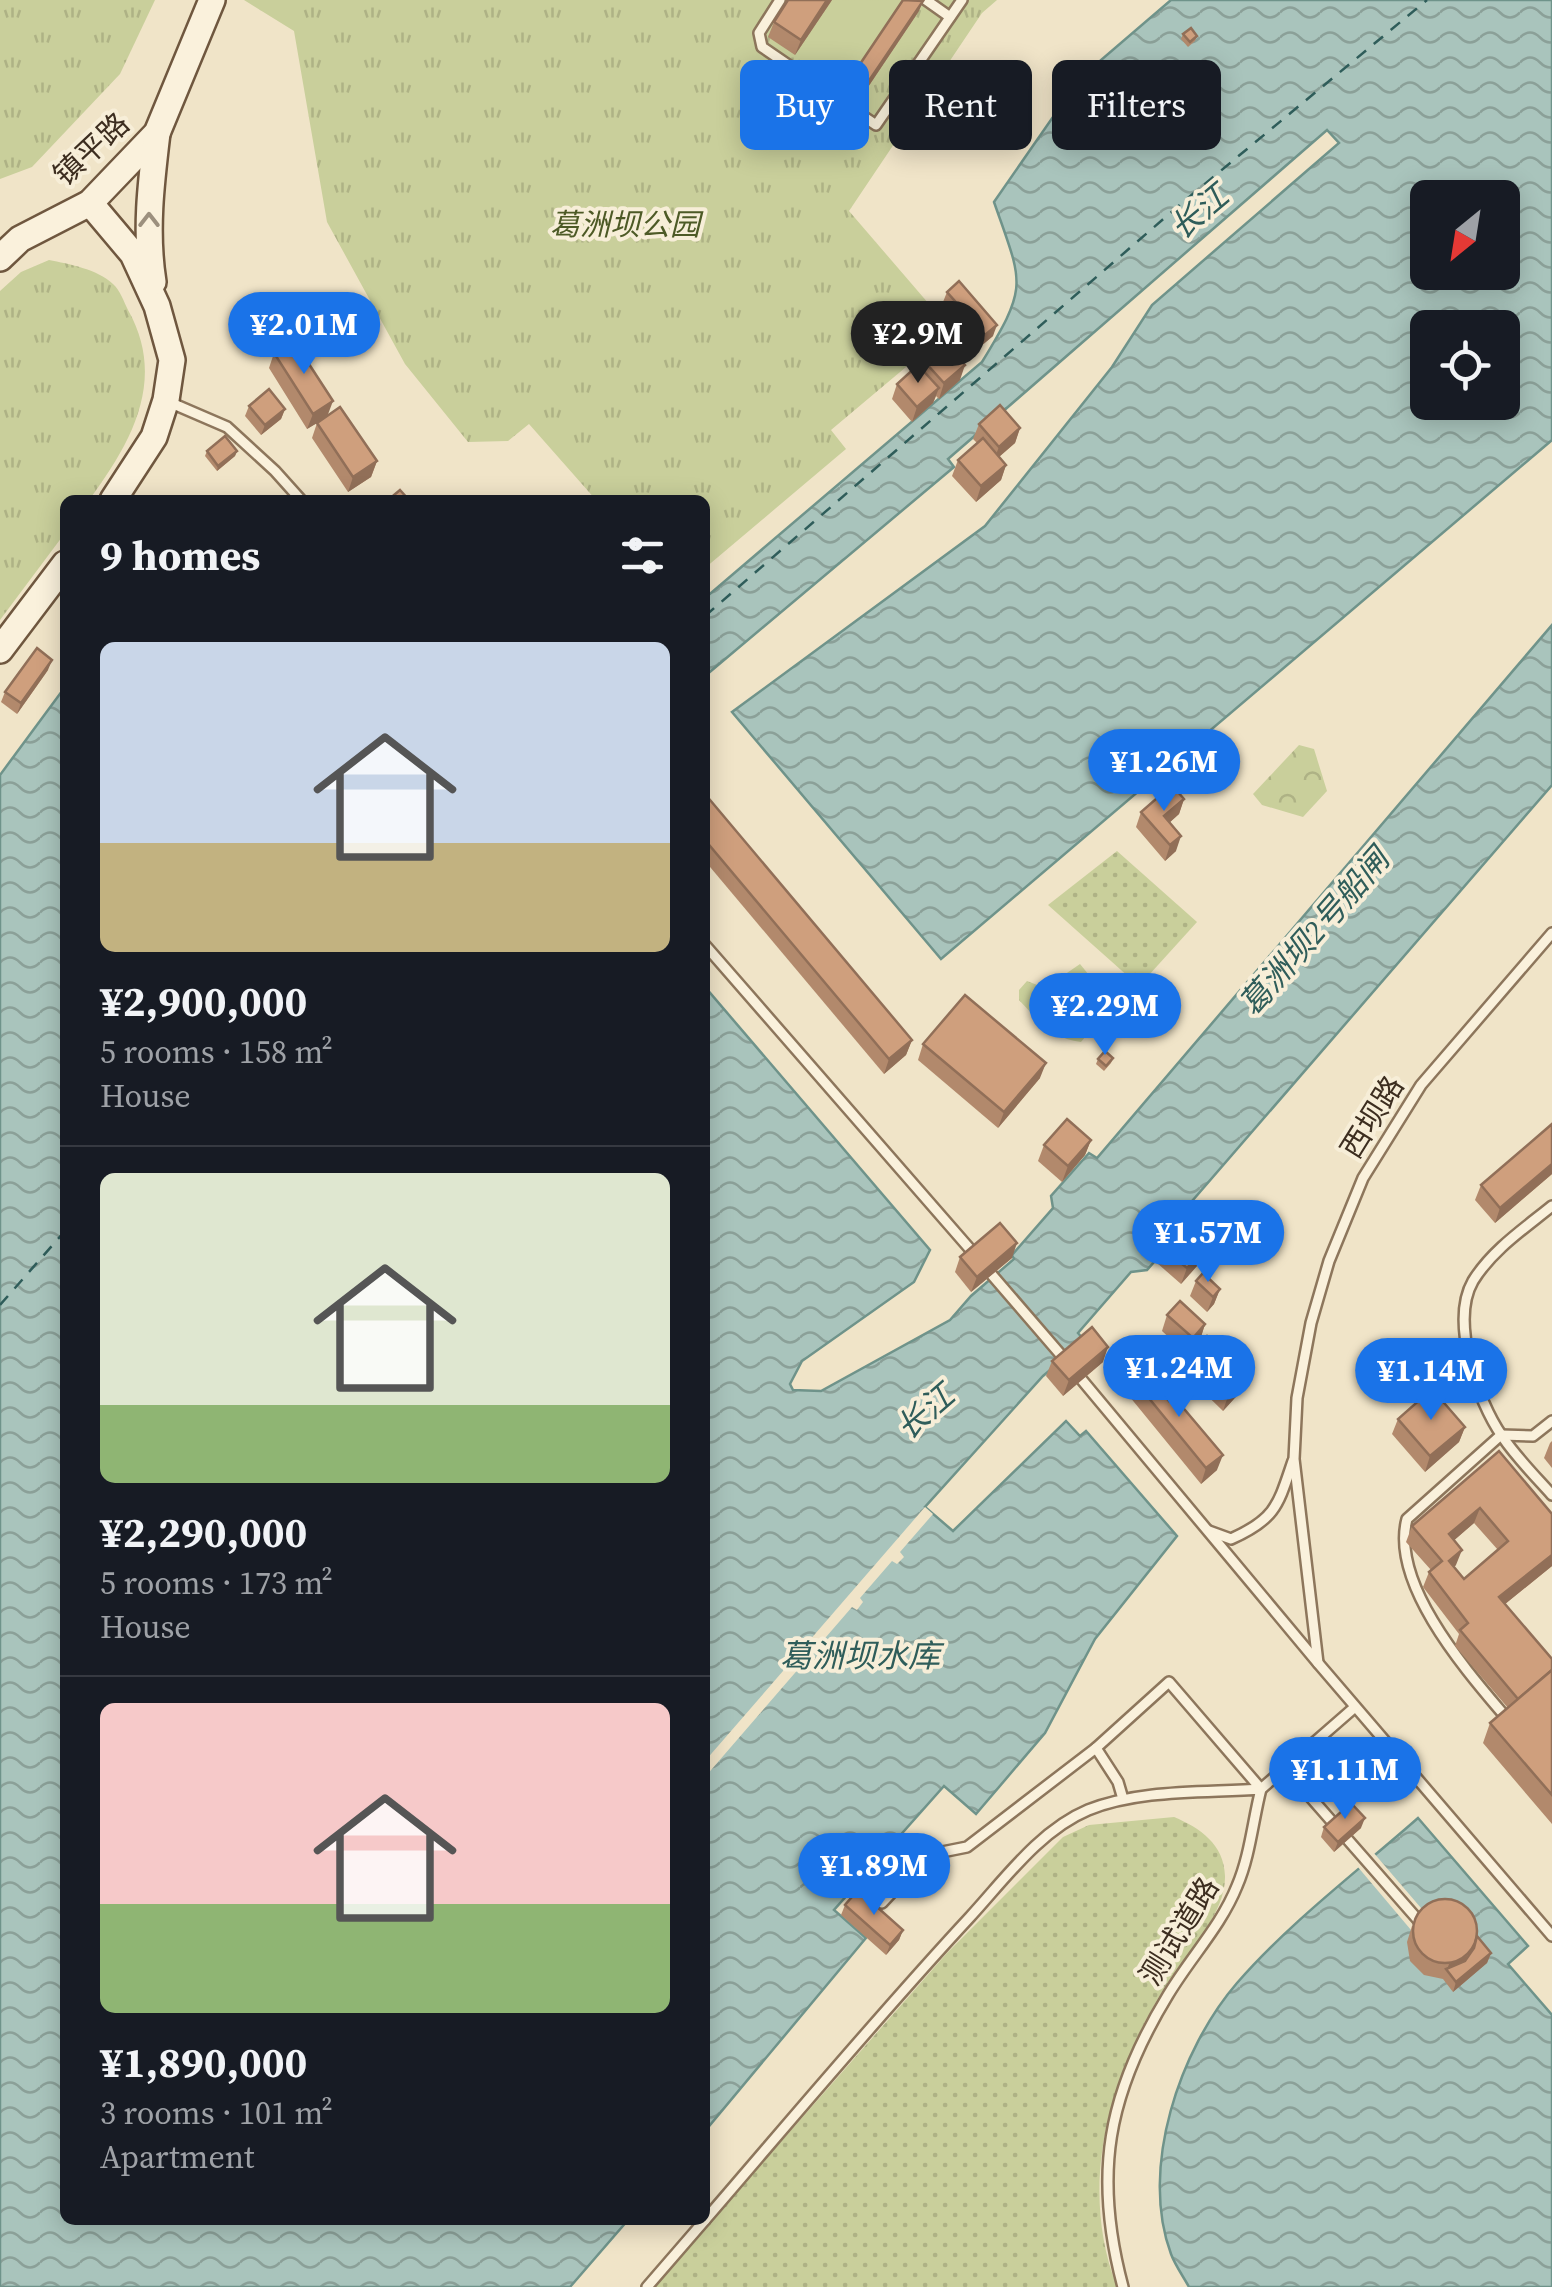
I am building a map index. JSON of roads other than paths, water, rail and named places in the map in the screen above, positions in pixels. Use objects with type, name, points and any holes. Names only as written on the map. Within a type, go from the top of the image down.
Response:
[{"type":"street","name":"镇平路","points":[[0,258],[10,240],[90,203],[157,133],[212,0]]},
{"type":"street","points":[[116,495],[154,437],[166,400],[172,360],[149,257],[157,133]]},
{"type":"street","points":[[90,203],[132,254],[157,306]]},
{"type":"street","points":[[0,650],[60,571]]},
{"type":"lane","points":[[780,0],[759,33],[762,47],[876,125],[962,0]]},
{"type":"lane","points":[[926,0],[950,17]]},
{"type":"lane","points":[[166,400],[228,427],[296,495]]},
{"type":"lane","name":"西坝路","points":[[1318,1663],[1294,1458],[1297,1398],[1311,1324],[1329,1261],[1363,1178],[1421,1085],[1552,933]]},
{"type":"lane","points":[[710,951],[1064,1358],[1552,1936]]},
{"type":"lane","points":[[1552,1206],[1495,1254],[1472,1282],[1465,1306],[1470,1362],[1501,1435],[1552,1496]]},
{"type":"lane","points":[[1504,1715],[1451,1652],[1418,1588],[1402,1538],[1407,1519],[1501,1435],[1534,1436],[1552,1421]]},
{"type":"lane","points":[[1207,1531],[1231,1539],[1252,1530],[1276,1510],[1294,1458]]},
{"type":"lane","points":[[882,1903],[927,1855],[967,1846],[1096,1748],[1168,1682],[1260,1789]]},
{"type":"lane","points":[[710,2214],[894,2001],[1032,1850],[1086,1810],[1124,1799],[1260,1789],[1355,1707]]},
{"type":"lane","points":[[1096,1748],[1124,1799]]},
{"type":"lane","points":[[1286,1768],[1419,1921]]},
{"type":"lane","name":"测试道路","points":[[1124,2287],[1110,2237],[1106,2178],[1115,2115],[1125,2081],[1167,1996],[1225,1913],[1239,1882],[1260,1789]]},
{"type":"lane","points":[[646,2287],[701,2225]]},
{"type":"water","name":"长江","points":[[1171,0],[1552,0],[1552,440],[941,959],[732,712],[985,526],[1112,367],[1152,305],[1339,143],[1327,130],[948,459],[954,467],[710,672],[710,594],[982,362],[1014,299],[1011,251],[994,202],[1052,118],[1052,150],[1221,150],[1221,60],[1101,60]]},
{"type":"water","name":"葛洲坝水库","points":[[1552,625],[1552,785],[1174,1222],[1182,1230],[1147,1270],[1131,1272],[1078,1333],[1085,1341],[1043,1376],[925,1507],[953,1531],[1066,1421],[1080,1436],[1086,1431],[1177,1536],[1095,1639],[1045,1733],[976,1814],[944,1786],[834,1910],[866,1938],[710,2125],[710,993],[930,1250],[914,1282],[802,1361],[790,1384],[793,1390],[821,1391],[950,1320],[1014,1259],[1012,1255],[1053,1208],[1051,1196],[1089,1153],[1097,1158]]},
{"type":"water","points":[[60,694],[60,2225],[624,2225],[570,2287],[0,2287],[0,775]]},
{"type":"water","points":[[1418,1818],[1528,1946],[1508,1964],[1552,2015],[1552,2287],[1189,2287],[1171,2254],[1162,2220],[1160,2185],[1171,2111],[1198,2041],[1216,2010],[1258,1961]]},
{"type":"park label","name":"葛洲坝公园","points":[[625,224]]},
{"type":"water label","name":"葛洲坝2号船闸","points":[[1314,932]]}]
